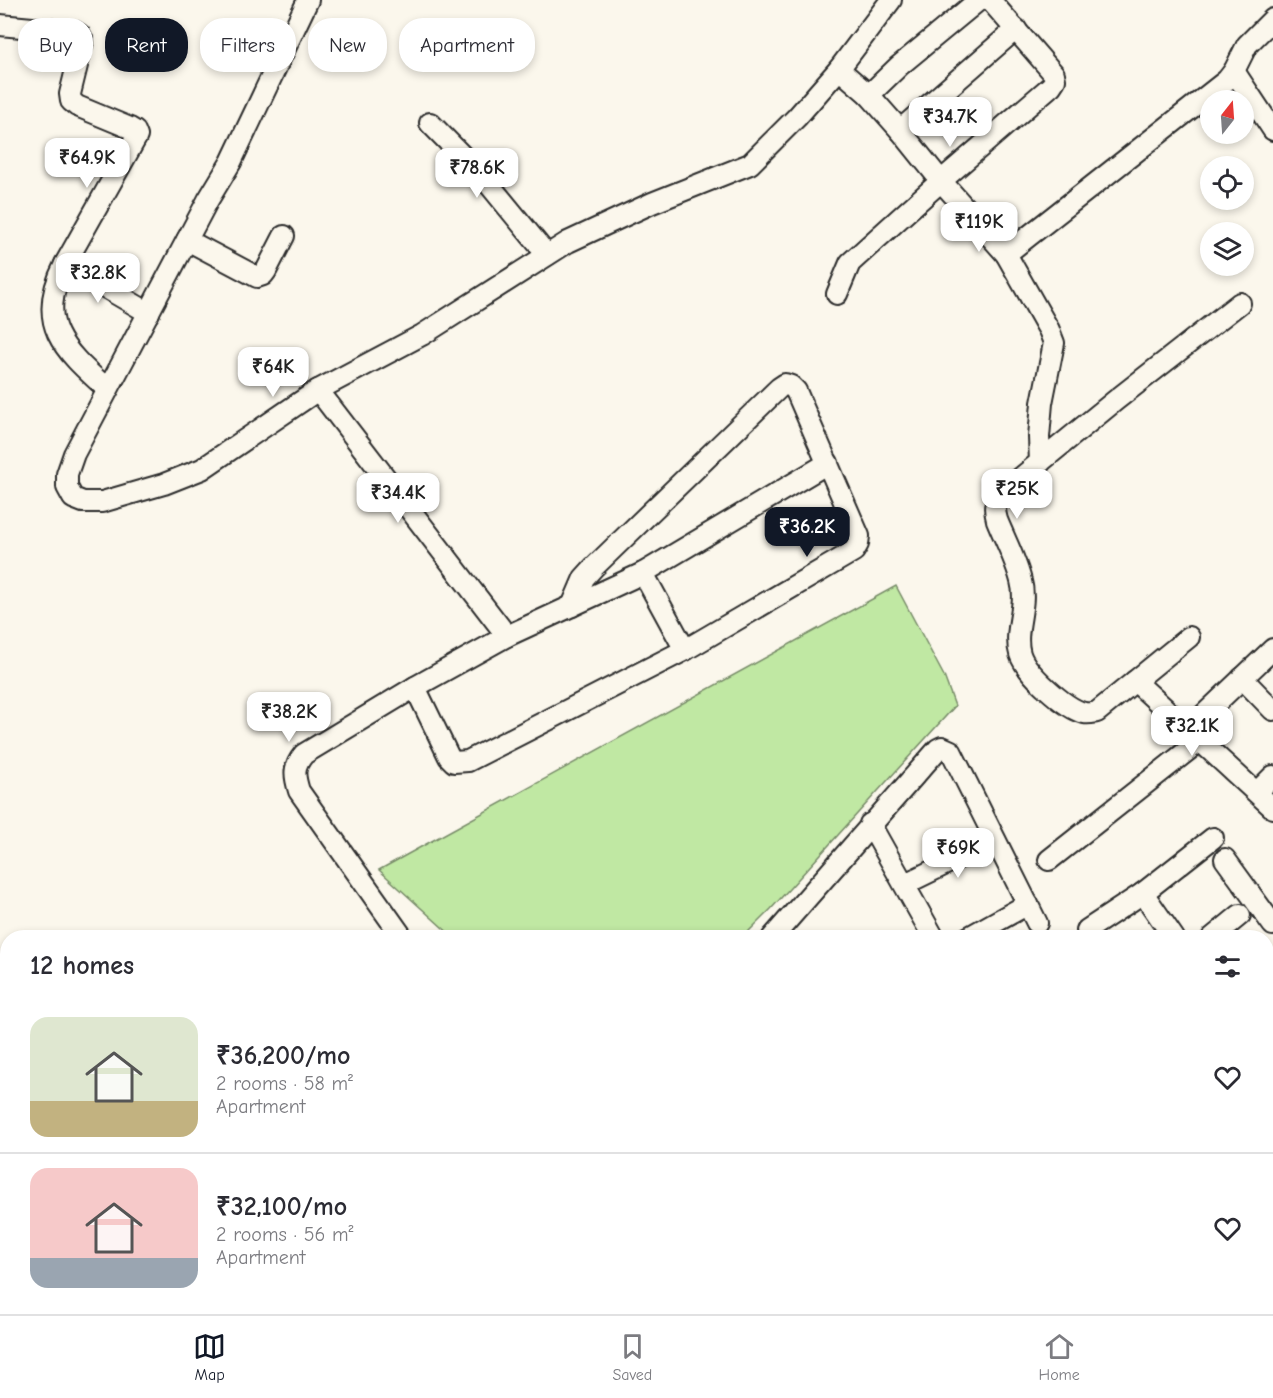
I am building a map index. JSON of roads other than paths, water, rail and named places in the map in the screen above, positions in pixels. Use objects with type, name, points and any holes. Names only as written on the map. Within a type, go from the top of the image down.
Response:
[{"type":"street","points":[[308,0],[231,162],[208,200],[74,454],[67,474],[68,487],[73,498],[83,502],[102,502],[164,484],[202,468],[318,390],[422,335],[547,255],[593,229],[750,164],[839,69],[891,0]]},
{"type":"street","points":[[869,95],[899,66],[979,0]]},
{"type":"street","points":[[837,294],[850,263],[1051,86],[1055,80],[1054,74],[990,0]]},
{"type":"street","points":[[1005,254],[1227,80],[1247,45],[1273,19]]},
{"type":"street","points":[[0,25],[80,34],[83,41],[70,94],[71,100],[77,105],[130,128],[137,136],[57,279],[52,297],[52,316],[58,336],[75,360],[107,389]]},
{"type":"street","points":[[900,130],[1016,29]]},
{"type":"street","points":[[839,69],[869,95],[1005,254],[1049,330],[1054,343],[1042,404],[1039,437],[1040,463]]},
{"type":"street","points":[[1234,71],[1273,130]]},
{"type":"street","points":[[430,123],[483,177],[547,255]]},
{"type":"street","points":[[187,240],[257,277],[266,271],[284,236]]},
{"type":"street","points":[[65,264],[149,313]]},
{"type":"street","points":[[1189,637],[1097,712],[1081,713],[1061,701],[1031,673],[1020,655],[1018,636],[1024,597],[1021,580],[994,510],[995,502],[1001,494],[1116,400],[1240,303]]},
{"type":"street","points":[[415,687],[448,758],[454,762],[468,761],[685,650],[854,551],[859,536],[796,391],[785,384],[762,404],[594,567],[584,578],[572,606]]},
{"type":"street","points":[[318,390],[507,636]]},
{"type":"street","points":[[397,930],[299,791],[294,776],[296,764],[304,754],[415,687],[507,636],[643,573],[828,463]]},
{"type":"street","points":[[643,573],[685,650]]},
{"type":"street","points":[[1049,860],[1195,735],[1242,678],[1273,649]]},
{"type":"street","points":[[1242,678],[1273,710]]},
{"type":"street","points":[[1135,681],[1273,808]]},
{"type":"street","points":[[778,930],[870,824],[942,747],[951,752],[1037,923]]},
{"type":"street","points":[[1257,792],[1273,776]]},
{"type":"street","points":[[870,824],[930,930]]},
{"type":"street","points":[[1087,930],[1143,893],[1213,838]]},
{"type":"street","points":[[905,884],[995,840]]},
{"type":"street","points":[[1225,859],[1273,925]]},
{"type":"street","points":[[1143,893],[1168,930]]},
{"type":"street","points":[[981,930],[1028,904]]},
{"type":"street","points":[[1222,930],[1240,915]]}]
